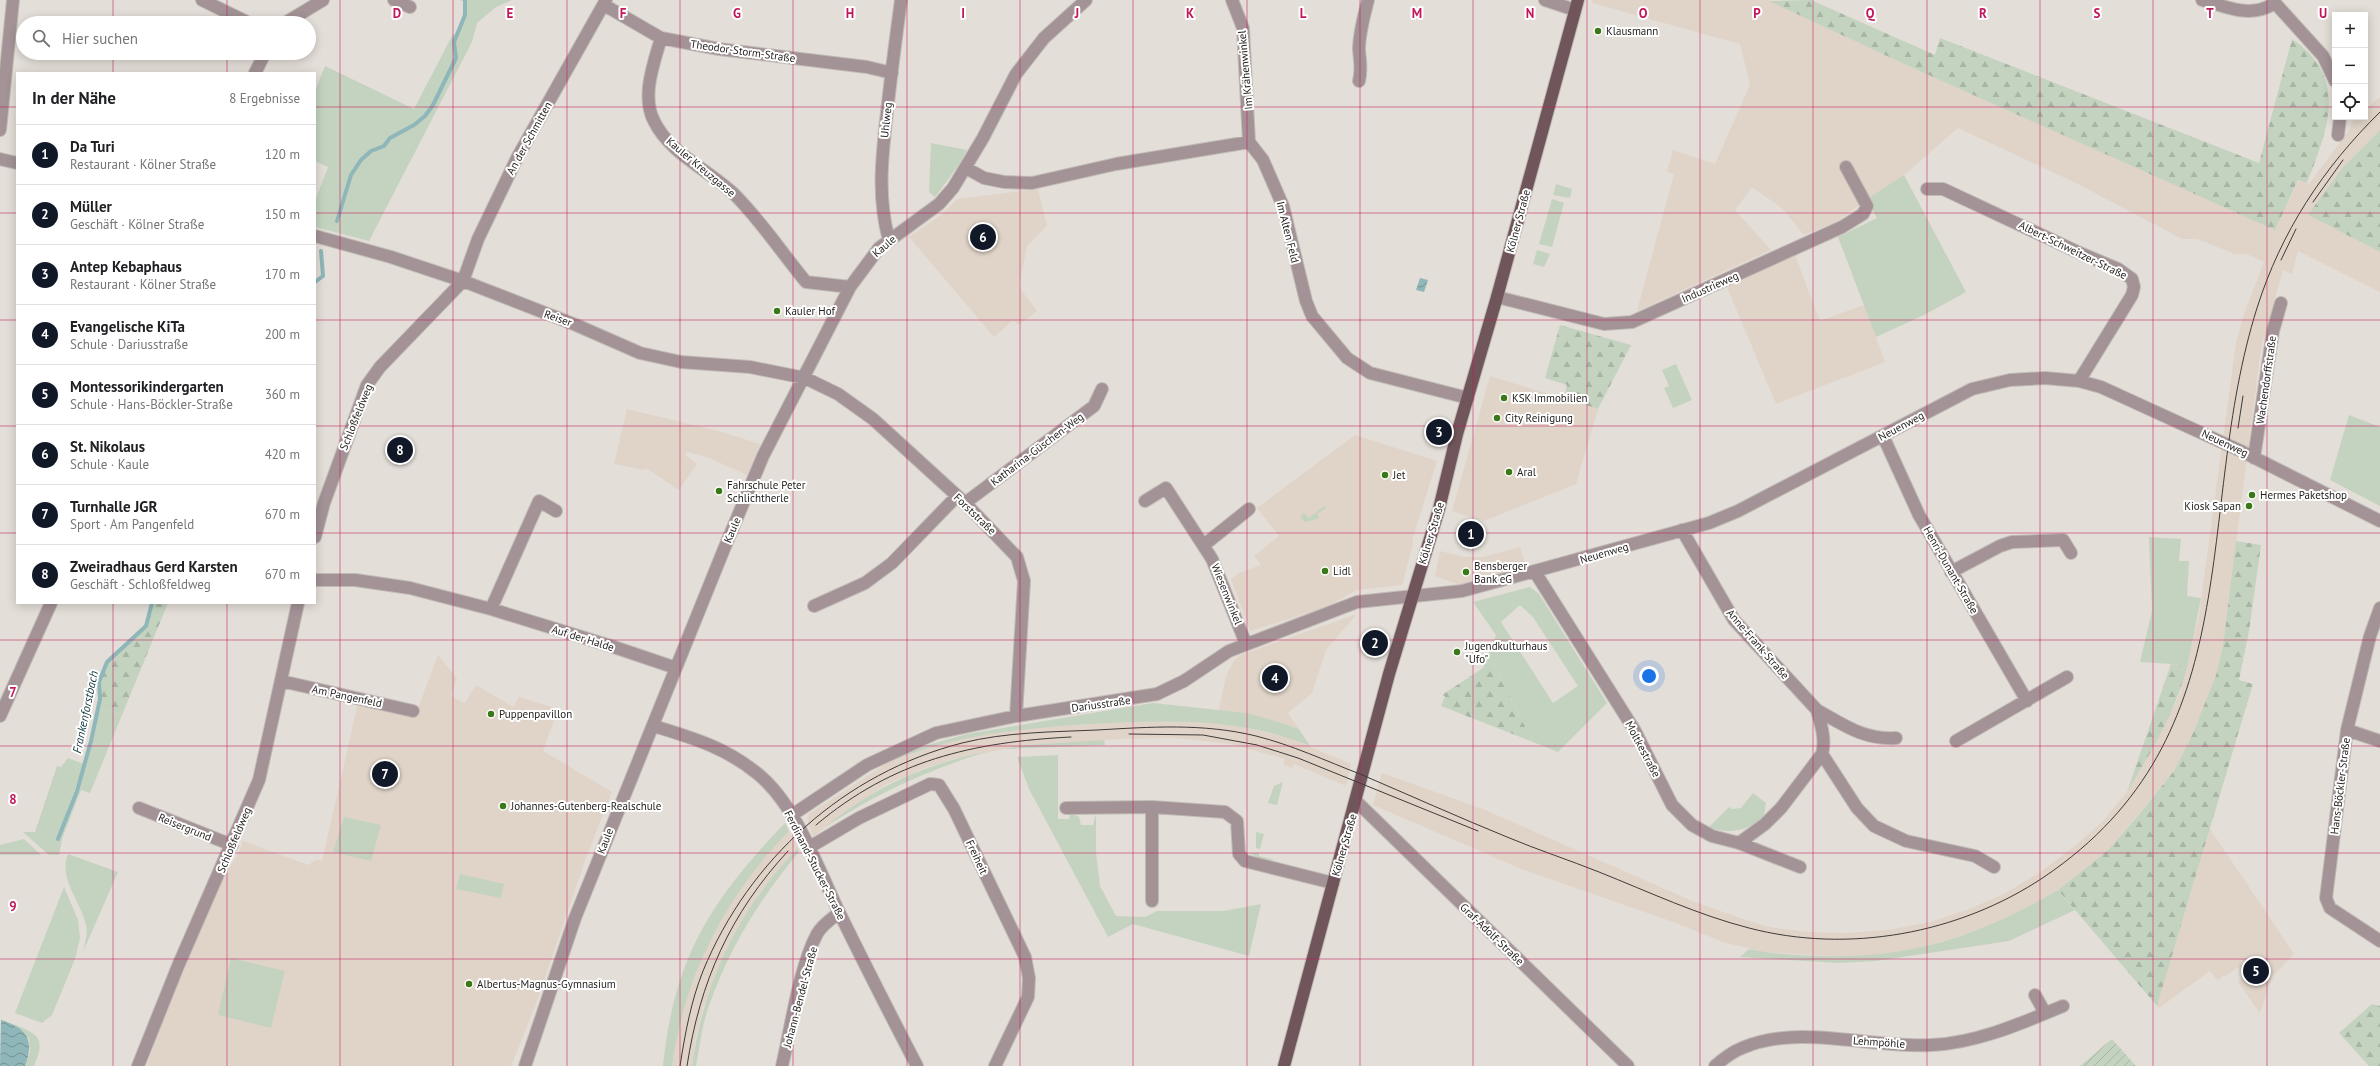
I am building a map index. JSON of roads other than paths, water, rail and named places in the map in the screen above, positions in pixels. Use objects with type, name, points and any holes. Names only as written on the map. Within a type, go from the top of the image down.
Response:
[{"type":"main road","name":"Kölner Straße","points":[[1284,1066],[1412,597],[1439,509],[1576,5]]},
{"type":"street","points":[[0,130],[13,0]]},
{"type":"street","points":[[202,0],[235,16]]},
{"type":"street","points":[[297,16],[323,0]]},
{"type":"street","points":[[394,0],[410,7]]},
{"type":"street","name":"Uhlweg","points":[[889,240],[883,221],[881,182],[901,0]]},
{"type":"street","name":"Kaule","points":[[525,1066],[574,918],[624,791],[654,726],[676,668],[763,456],[805,378],[850,287],[870,258],[889,240],[939,204],[953,188],[966,168],[1016,74],[1027,57],[1044,38],[1086,0]]},
{"type":"street","name":"Im Krähenwinkel","points":[[1232,0],[1243,28],[1249,142]]},
{"type":"street","points":[[1358,81],[1362,68],[1360,50],[1361,27],[1368,0]]},
{"type":"street","points":[[1545,0],[1576,5]]},
{"type":"street","points":[[2202,0],[2249,12],[2258,11],[2276,2],[2323,56],[2332,75]]},
{"type":"street","name":"Theodor-Storm-Straße","points":[[605,2],[661,38],[719,50],[867,67],[892,73]]},
{"type":"street","name":"An der Schmitten","points":[[463,282],[478,239],[517,158],[605,2]]},
{"type":"street","name":"Kauler Kreuzgasse","points":[[661,38],[650,77],[649,106],[654,121],[667,140],[734,194],[806,282],[850,287]]},
{"type":"street","points":[[256,72],[262,60]]},
{"type":"street","points":[[2338,135],[2340,120]]},
{"type":"street","points":[[966,168],[984,178],[1004,182],[1032,183],[1116,164],[1249,142]]},
{"type":"street","name":"Im Alten Feld","points":[[1249,142],[1263,160],[1283,206],[1306,301],[1312,316],[1347,358],[1370,373],[1468,398]]},
{"type":"street","points":[[0,159],[16,163]]},
{"type":"street","name":"Industrieweg","points":[[1497,297],[1604,324],[1632,322],[1842,227],[1863,214],[1867,206],[1846,167]]},
{"type":"street","name":"Albert-Schweitzer-Straße","points":[[1927,189],[1943,188],[2080,254],[2118,269],[2132,279],[2134,287],[2132,295],[2079,381]]},
{"type":"street","name":"Reiser","points":[[316,236],[391,257],[463,282],[576,325],[640,353],[681,362],[750,367],[805,378]]},
{"type":"street","name":"Schloßfeldweg","points":[[316,533],[324,503],[367,385],[385,362],[463,282]]},
{"type":"street","name":"Wachendorffstraße","points":[[2254,458],[2273,331],[2281,304]]},
{"type":"street","name":"Forststraße","points":[[805,378],[838,394],[873,419],[961,500],[1012,551],[1020,563],[1023,574],[1016,716]]},
{"type":"street","name":"Neuenweg","points":[[1412,597],[1459,592],[1682,530],[1734,513],[1972,389],[2010,380],[2045,378],[2079,381],[2119,395],[2254,458],[2380,521]]},
{"type":"street","name":"Katharina-Güschen-Weg","points":[[814,606],[865,582],[892,563],[961,500],[1094,406],[1102,389]]},
{"type":"street","name":"Henri-Dunant-Straße","points":[[1883,436],[1919,515],[2027,701]]},
{"type":"street","name":"Wiesenwinkel","points":[[1145,501],[1166,488],[1204,545],[1221,576],[1246,644]]},
{"type":"street","points":[[490,609],[539,501],[556,511]]},
{"type":"street","points":[[1204,545],[1249,509]]},
{"type":"street","name":"Anne-Frank-Straße","points":[[1682,530],[1734,620],[1817,710],[1859,733],[1878,739],[1896,738]]},
{"type":"street","points":[[1951,572],[2000,546],[2012,542],[2062,540],[2071,553]]},
{"type":"street","name":"Moltkestraße","points":[[1535,572],[1635,731],[1672,805],[1692,825],[1712,836],[1739,843],[1800,867]]},
{"type":"street","name":"Auf der Halde","points":[[316,580],[355,580],[410,588],[490,609],[614,647],[676,668]]},
{"type":"street","name":"Dariusstraße","points":[[792,815],[867,765],[936,733],[1016,716],[1157,694],[1170,689],[1228,651],[1246,644],[1357,602],[1412,597]]},
{"type":"street","points":[[0,716],[51,604]]},
{"type":"street","name":"Schloßfeldweg","points":[[138,1066],[178,966],[259,780],[298,604]]},
{"type":"street","name":"Hans-Böckler-Straße","points":[[2380,608],[2370,636],[2347,730],[2326,898],[2330,908],[2380,941]]},
{"type":"street","points":[[1956,741],[2027,701],[2067,676]]},
{"type":"street","name":"Am Pangenfeld","points":[[281,681],[413,711]]},
{"type":"street","points":[[1739,843],[1765,824],[1781,808],[1822,754],[1824,744],[1817,710]]},
{"type":"street","name":"Ferdinand-Stucker-Straße","points":[[654,726],[708,743],[734,757],[758,774],[777,794],[792,815],[839,914],[917,1066]]},
{"type":"street","points":[[2347,730],[2380,741]]},
{"type":"street","points":[[1822,754],[1857,808],[1874,826],[1906,841],[1975,856],[1994,867]]},
{"type":"street","name":"Freiheit","points":[[808,848],[859,818],[930,784],[939,785],[954,809],[1026,956],[1029,978],[1028,997],[995,1066]]},
{"type":"street","name":"Graf-Adolf-Straße","points":[[1356,801],[1628,1066]]},
{"type":"street","points":[[1152,807],[1147,870],[1152,901]]},
{"type":"street","points":[[1066,808],[1152,807],[1225,812],[1237,821],[1239,854],[1245,861],[1333,883]]},
{"type":"street","name":"Reisergrund","points":[[139,808],[232,845]]},
{"type":"street","name":"Johann-Bendel-Straße","points":[[782,1066],[806,963],[817,933],[826,922],[839,914]]},
{"type":"street","points":[[2035,994],[2045,1014]]},
{"type":"street","name":"Lehmpöhle","points":[[1715,1066],[1742,1048],[1786,1037],[1932,1046],[1982,1037],[2063,1006]]},
{"type":"water","points":[[1420,278],[1428,280],[1424,292],[1416,290]]},
{"type":"water","points":[[1,1020],[17,1027],[23,1031],[26,1036],[29,1042],[29,1049],[25,1066],[0,1066]]},
{"type":"waterway","name":"Frankenforstbach","points":[[337,221],[351,175],[361,160],[371,151],[384,146],[390,138],[414,125],[425,116],[433,105],[456,58],[454,42],[465,15],[465,0]]},
{"type":"waterway","name":"Frankenforstbach","points":[[316,281],[323,276],[321,251]]},
{"type":"waterway","name":"Frankenforstbach","points":[[58,839],[77,791],[91,741],[100,699],[99,682],[107,662],[146,626],[152,604]]},
{"type":"tram line","points":[[680,1066],[689,1018],[703,971],[723,930],[746,892],[774,858],[806,826],[841,799],[879,776],[919,757],[979,739],[1046,732],[1176,727],[1216,729],[1256,736],[1283,744],[1360,774],[1470,822],[1692,910],[1730,923],[1787,936],[1825,939],[1863,938],[1902,934],[1939,925],[1976,913],[2011,897],[2044,877],[2111,820],[2157,757],[2187,689],[2205,617],[2238,386],[2257,308],[2278,253],[2306,202],[2340,156],[2359,133],[2380,112]]},
{"type":"tram line","points":[[2313,202],[2343,160]]},
{"type":"tram line","points":[[2281,260],[2296,229]]},
{"type":"tram line","points":[[2238,428],[2243,396]]},
{"type":"tram line","points":[[1129,734],[1203,735],[1257,745],[1298,758],[1478,831]]},
{"type":"tram line","points":[[816,825],[845,803],[875,785],[905,770],[936,758],[1001,744],[1071,737]]},
{"type":"tram line","points":[[687,1066],[700,1005],[709,977],[721,950],[734,924],[750,899],[788,851]]},
{"type":"place","name":"Klausmann","points":[[1598,31]]},
{"type":"place","name":"St. Nikolaus","points":[[983,237]]},
{"type":"place","name":"Kauler Hof","points":[[777,311]]},
{"type":"place","name":"KSK Immobilien","points":[[1504,398]]},
{"type":"place","name":"City Reinigung","points":[[1497,418]]},
{"type":"place","name":"Antep Kebaphaus","points":[[1439,432]]},
{"type":"place","name":"Zweiradhaus Gerd Karsten","points":[[400,450]]},
{"type":"place","name":"Aral","points":[[1509,472]]},
{"type":"place","name":"Jet","points":[[1385,475]]},
{"type":"place","name":"Fahrschule Peter Schlichtherle","points":[[719,491]]},
{"type":"place","name":"Hermes Paketshop","points":[[2252,495]]},
{"type":"place","name":"Kiosk Sapan","points":[[2249,506]]},
{"type":"place","name":"Da Turi","points":[[1471,534]]},
{"type":"place","name":"Lidl","points":[[1325,571]]},
{"type":"place","name":"Bensberger Bank eG","points":[[1466,572]]},
{"type":"place","name":"Müller","points":[[1375,643]]},
{"type":"place","name":"Jugendkulturhaus \"Ufo\"","points":[[1457,652]]},
{"type":"place","name":"Evangelische KiTa","points":[[1275,678]]},
{"type":"place","name":"Puppenpavillon","points":[[491,714]]},
{"type":"place","name":"Turnhalle JGR","points":[[385,774]]},
{"type":"place","name":"Johannes-Gutenberg-Realschule","points":[[503,806]]},
{"type":"place","name":"Montessorikindergarten","points":[[2256,971]]},
{"type":"place","name":"Albertus-Magnus-Gymnasium","points":[[469,984]]}]
